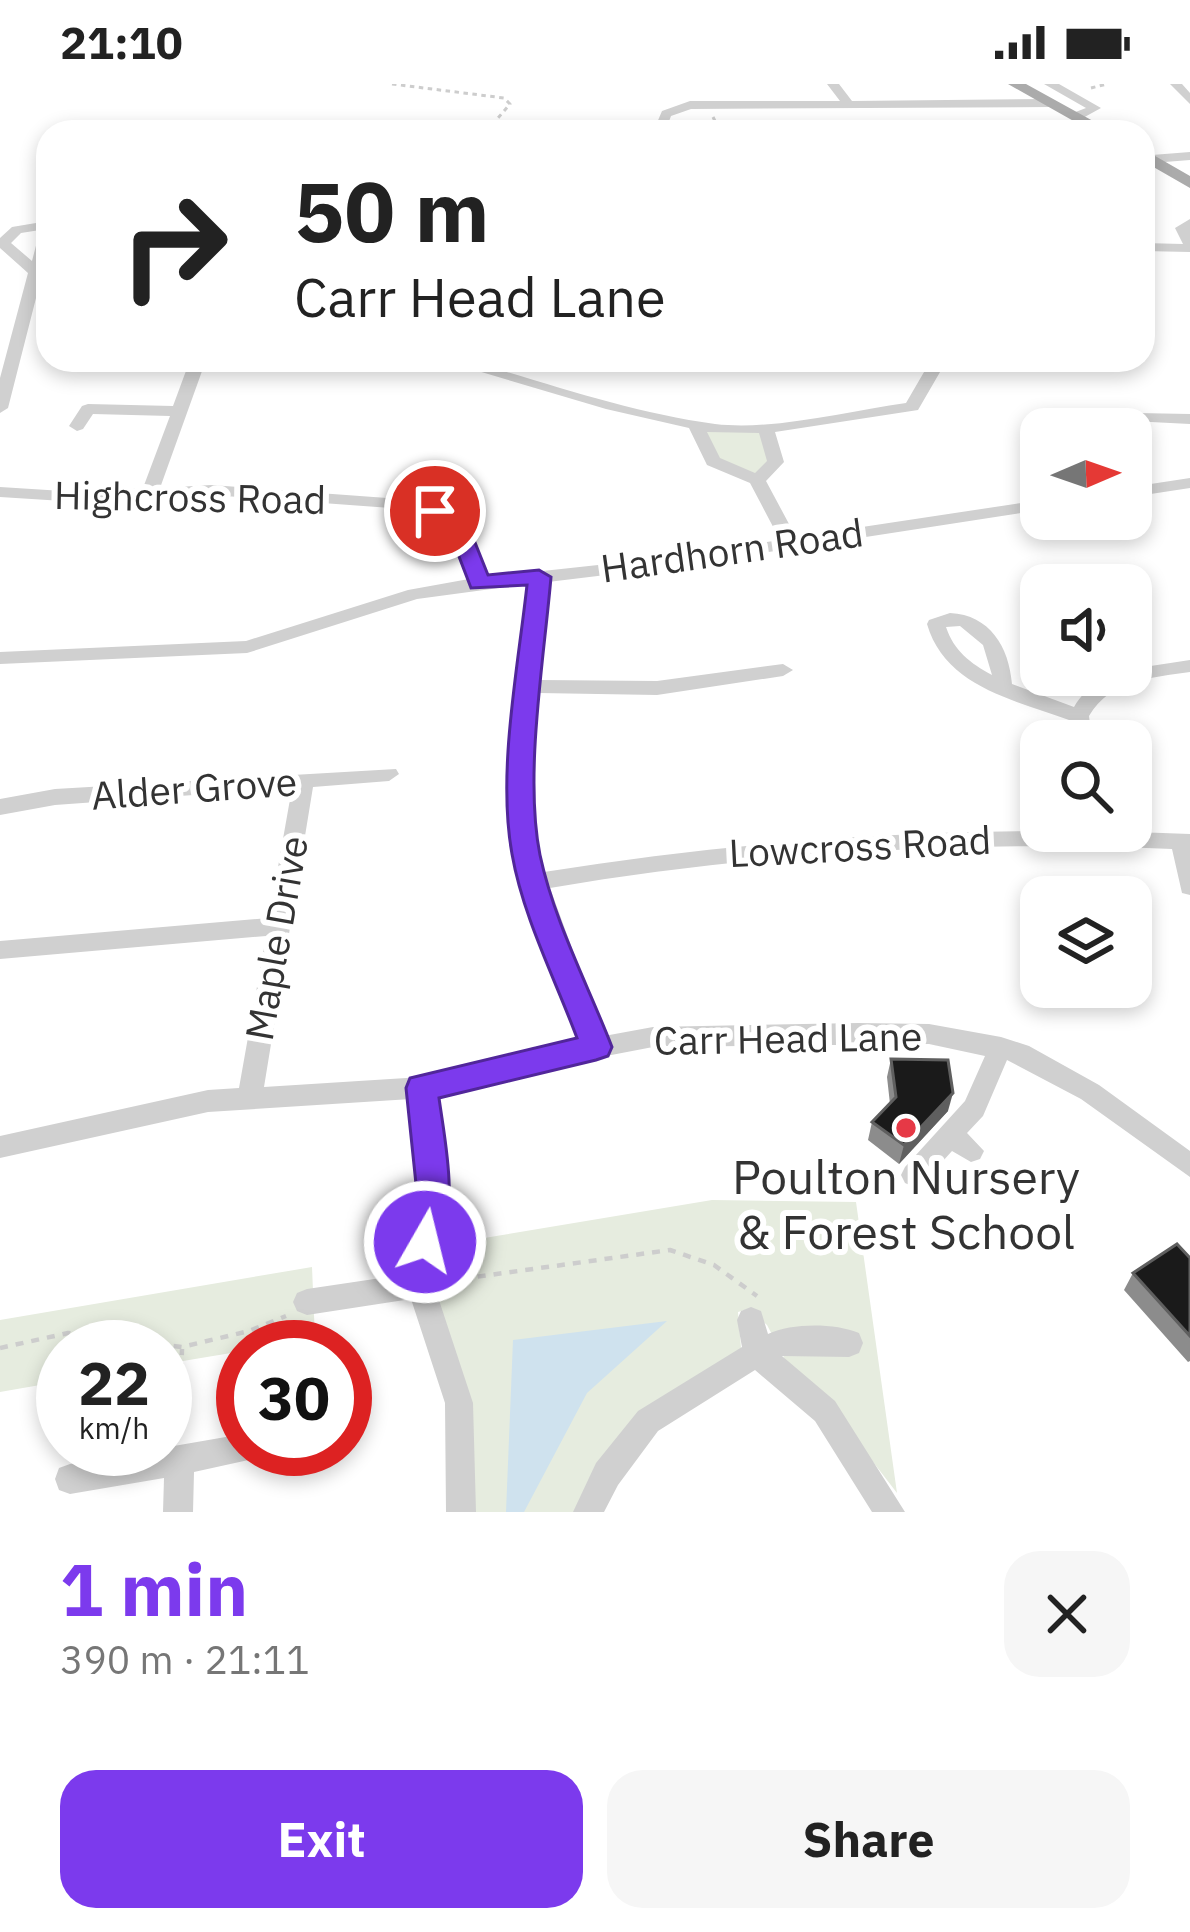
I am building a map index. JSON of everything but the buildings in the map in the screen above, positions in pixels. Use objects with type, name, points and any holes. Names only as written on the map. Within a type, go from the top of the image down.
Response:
[{"type":"main road","points":[[1015,84],[1085,120]]},
{"type":"main road","points":[[1155,161],[1190,183]]},
{"type":"street","points":[[833,84],[849,105]]},
{"type":"street","points":[[1051,84],[1096,110],[1078,116]]},
{"type":"street","points":[[1176,84],[1190,100]]},
{"type":"street","points":[[665,120],[670,111],[708,105],[1052,103]]},
{"type":"street","points":[[866,106],[870,120]]},
{"type":"street","points":[[1155,157],[1190,156]]},
{"type":"street","points":[[1155,247],[1190,246],[1181,228],[1190,223]]},
{"type":"street","points":[[35,271],[3,243],[17,230],[36,227]]},
{"type":"street","points":[[0,408],[13,372],[36,267]]},
{"type":"street","points":[[150,493],[193,372]]},
{"type":"street","points":[[495,372],[696,425],[766,428],[912,407],[932,372]]},
{"type":"street","points":[[77,426],[88,410],[178,411]]},
{"type":"street","points":[[1152,418],[1190,419]]},
{"type":"street","points":[[696,425],[713,461],[757,480],[790,542]]},
{"type":"street","points":[[757,480],[776,462],[766,428]]},
{"type":"street","points":[[1152,489],[1190,483]]},
{"type":"street","name":"Highcross Road","points":[[0,492],[79,497],[225,491],[422,506],[460,530],[480,583]]},
{"type":"street","name":"Hardhorn Road","points":[[0,658],[247,646],[414,594],[1020,508]]},
{"type":"street","points":[[539,577],[522,808],[532,882],[596,1047]]},
{"type":"street","points":[[1079,720],[1086,699],[1109,681],[1190,667]]},
{"type":"street","points":[[533,686],[666,687],[783,670]]},
{"type":"street","points":[[1002,684],[1078,716]]},
{"type":"street","name":"Alder Grove","points":[[0,807],[55,796],[389,774]]},
{"type":"street","name":"Maple Drive","points":[[250,1096],[304,781]]},
{"type":"street","name":"Lowcross Road","points":[[532,882],[776,847],[1020,837]]},
{"type":"street","name":"Lowcross Road","points":[[1152,839],[1185,842]]},
{"type":"street","points":[[1185,842],[1190,887]]},
{"type":"street","points":[[0,950],[278,926]]},
{"type":"street","name":"Carr Head Lane","points":[[0,1147],[250,1096],[422,1088],[653,1037],[929,1034],[1001,1047],[1071,1080],[1190,1166]]},
{"type":"street","points":[[914,1175],[961,1143],[1001,1047]]},
{"type":"street","points":[[422,1088],[433,1184],[420,1286],[459,1403],[461,1512]]},
{"type":"street","points":[[308,1302],[420,1286]]},
{"type":"street","points":[[757,1310],[757,1353],[825,1411],[890,1512]]},
{"type":"street","points":[[588,1512],[607,1474],[648,1420],[785,1340],[849,1343]]},
{"type":"street","points":[[70,1479],[88,1476]]},
{"type":"street","points":[[178,1476],[178,1512]]},
{"type":"path","points":[[392,84],[504,98],[510,104],[498,120]]},
{"type":"path","points":[[708,105],[715,120]]},
{"type":"path","points":[[420,1286],[670,1250],[714,1265],[757,1310]]},
{"type":"path","points":[[192,1343],[279,1321],[308,1302]]},
{"type":"path","points":[[0,1348],[36,1340]]},
{"type":"shaded area","points":[[696,425],[766,428],[776,456],[757,480],[719,466]]},
{"type":"shaded area","points":[[712,1200],[856,1202],[897,1493],[823,1397],[788,1365],[767,1325],[748,1309],[738,1312],[741,1348],[574,1512],[473,1512],[431,1284],[436,1246]]},
{"type":"shaded area","points":[[312,1267],[314,1320],[216,1320],[216,1356],[192,1360],[192,1320],[36,1320],[36,1386],[0,1392],[0,1320]]},
{"type":"water","points":[[667,1321],[587,1393],[524,1512],[506,1512],[513,1340]]},
{"type":"place","name":"Poulton Nursery & Forest School","points":[[906,1128]]},
{"type":"route","points":[[425,1242],[433,1184],[422,1088],[596,1047],[532,882],[525,850],[523,757],[533,686],[539,577],[480,583],[460,530],[435,511]]}]
